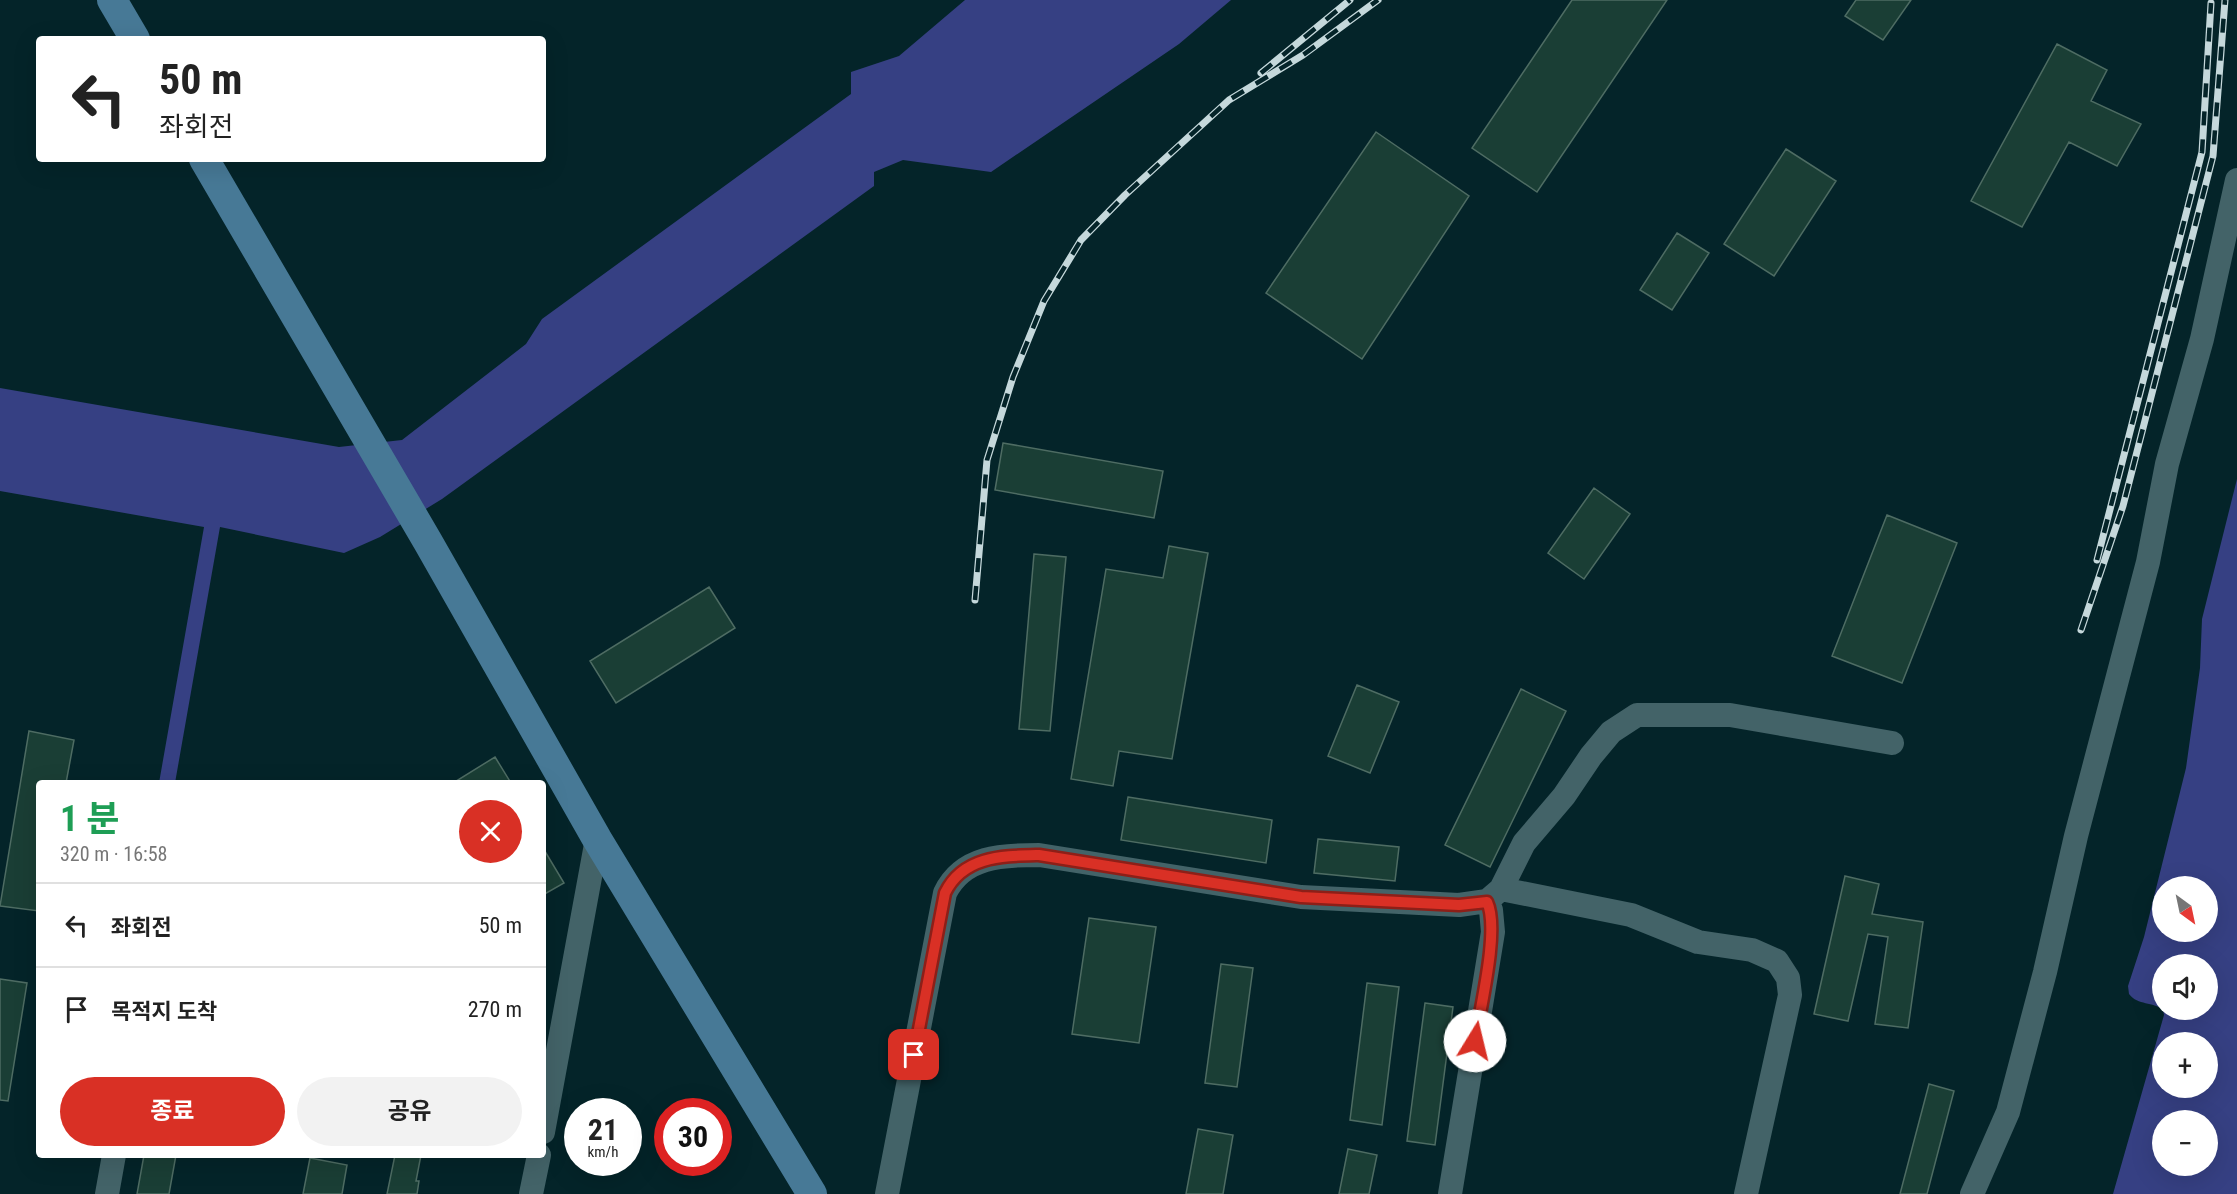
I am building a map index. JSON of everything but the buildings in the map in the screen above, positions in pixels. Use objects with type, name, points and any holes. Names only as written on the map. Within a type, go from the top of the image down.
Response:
[{"type":"main road","points":[[112,0],[133,36]]},
{"type":"main road","points":[[206,162],[428,542],[597,839],[812,1194]]},
{"type":"street","points":[[1972,1194],[2008,1112],[2045,972],[2076,836],[2148,562],[2167,464],[2202,339],[2237,180]]},
{"type":"street","points":[[1450,1194],[1493,932],[1491,910],[1494,895],[1524,843],[1564,796],[1591,756],[1611,732],[1637,715],[1730,715],[1892,743]]},
{"type":"street","points":[[546,1099],[551,1045],[597,839]]},
{"type":"street","points":[[887,1194],[945,893],[951,880],[966,868],[998,855],[1039,855],[1301,897],[1459,905],[1494,895],[1630,915],[1698,942],[1752,950],[1777,961],[1788,978],[1790,995],[1746,1194]]},
{"type":"street","points":[[107,1194],[113,1158]]},
{"type":"street","points":[[531,1194],[537,1158]]},
{"type":"water","points":[[965,0],[1231,0],[1179,44],[991,172],[903,160],[874,172],[874,186],[442,499],[380,537],[344,553],[220,527],[176,780],[160,780],[204,527],[0,491],[0,388],[339,447],[402,440],[526,344],[542,319],[851,94],[851,72],[899,56]]},
{"type":"water","points":[[2237,479],[2237,1194],[2113,1194],[2152,1057],[2152,1098],[2218,1098],[2218,1032],[2159,1032],[2163,1020],[2218,1020],[2218,954],[2152,954],[2152,1004],[2133,998],[2129,994],[2128,986],[2152,905],[2152,942],[2218,942],[2218,876],[2159,876],[2186,768],[2200,668],[2202,619]]},
{"type":"railway","points":[[1261,73],[1350,0]]},
{"type":"railway","points":[[975,600],[987,460],[1013,377],[1044,301],[1081,240],[1125,195],[1229,100],[1303,55],[1378,0]]},
{"type":"railway","points":[[2081,630],[2123,506],[2213,156],[2225,0]]},
{"type":"railway","points":[[2097,560],[2202,152],[2211,3]]},
{"type":"route","points":[[914,1055],[945,893],[951,880],[966,868],[998,855],[1039,855],[1301,897],[1459,905],[1487,902],[1491,910],[1493,932],[1475,1041]]}]
